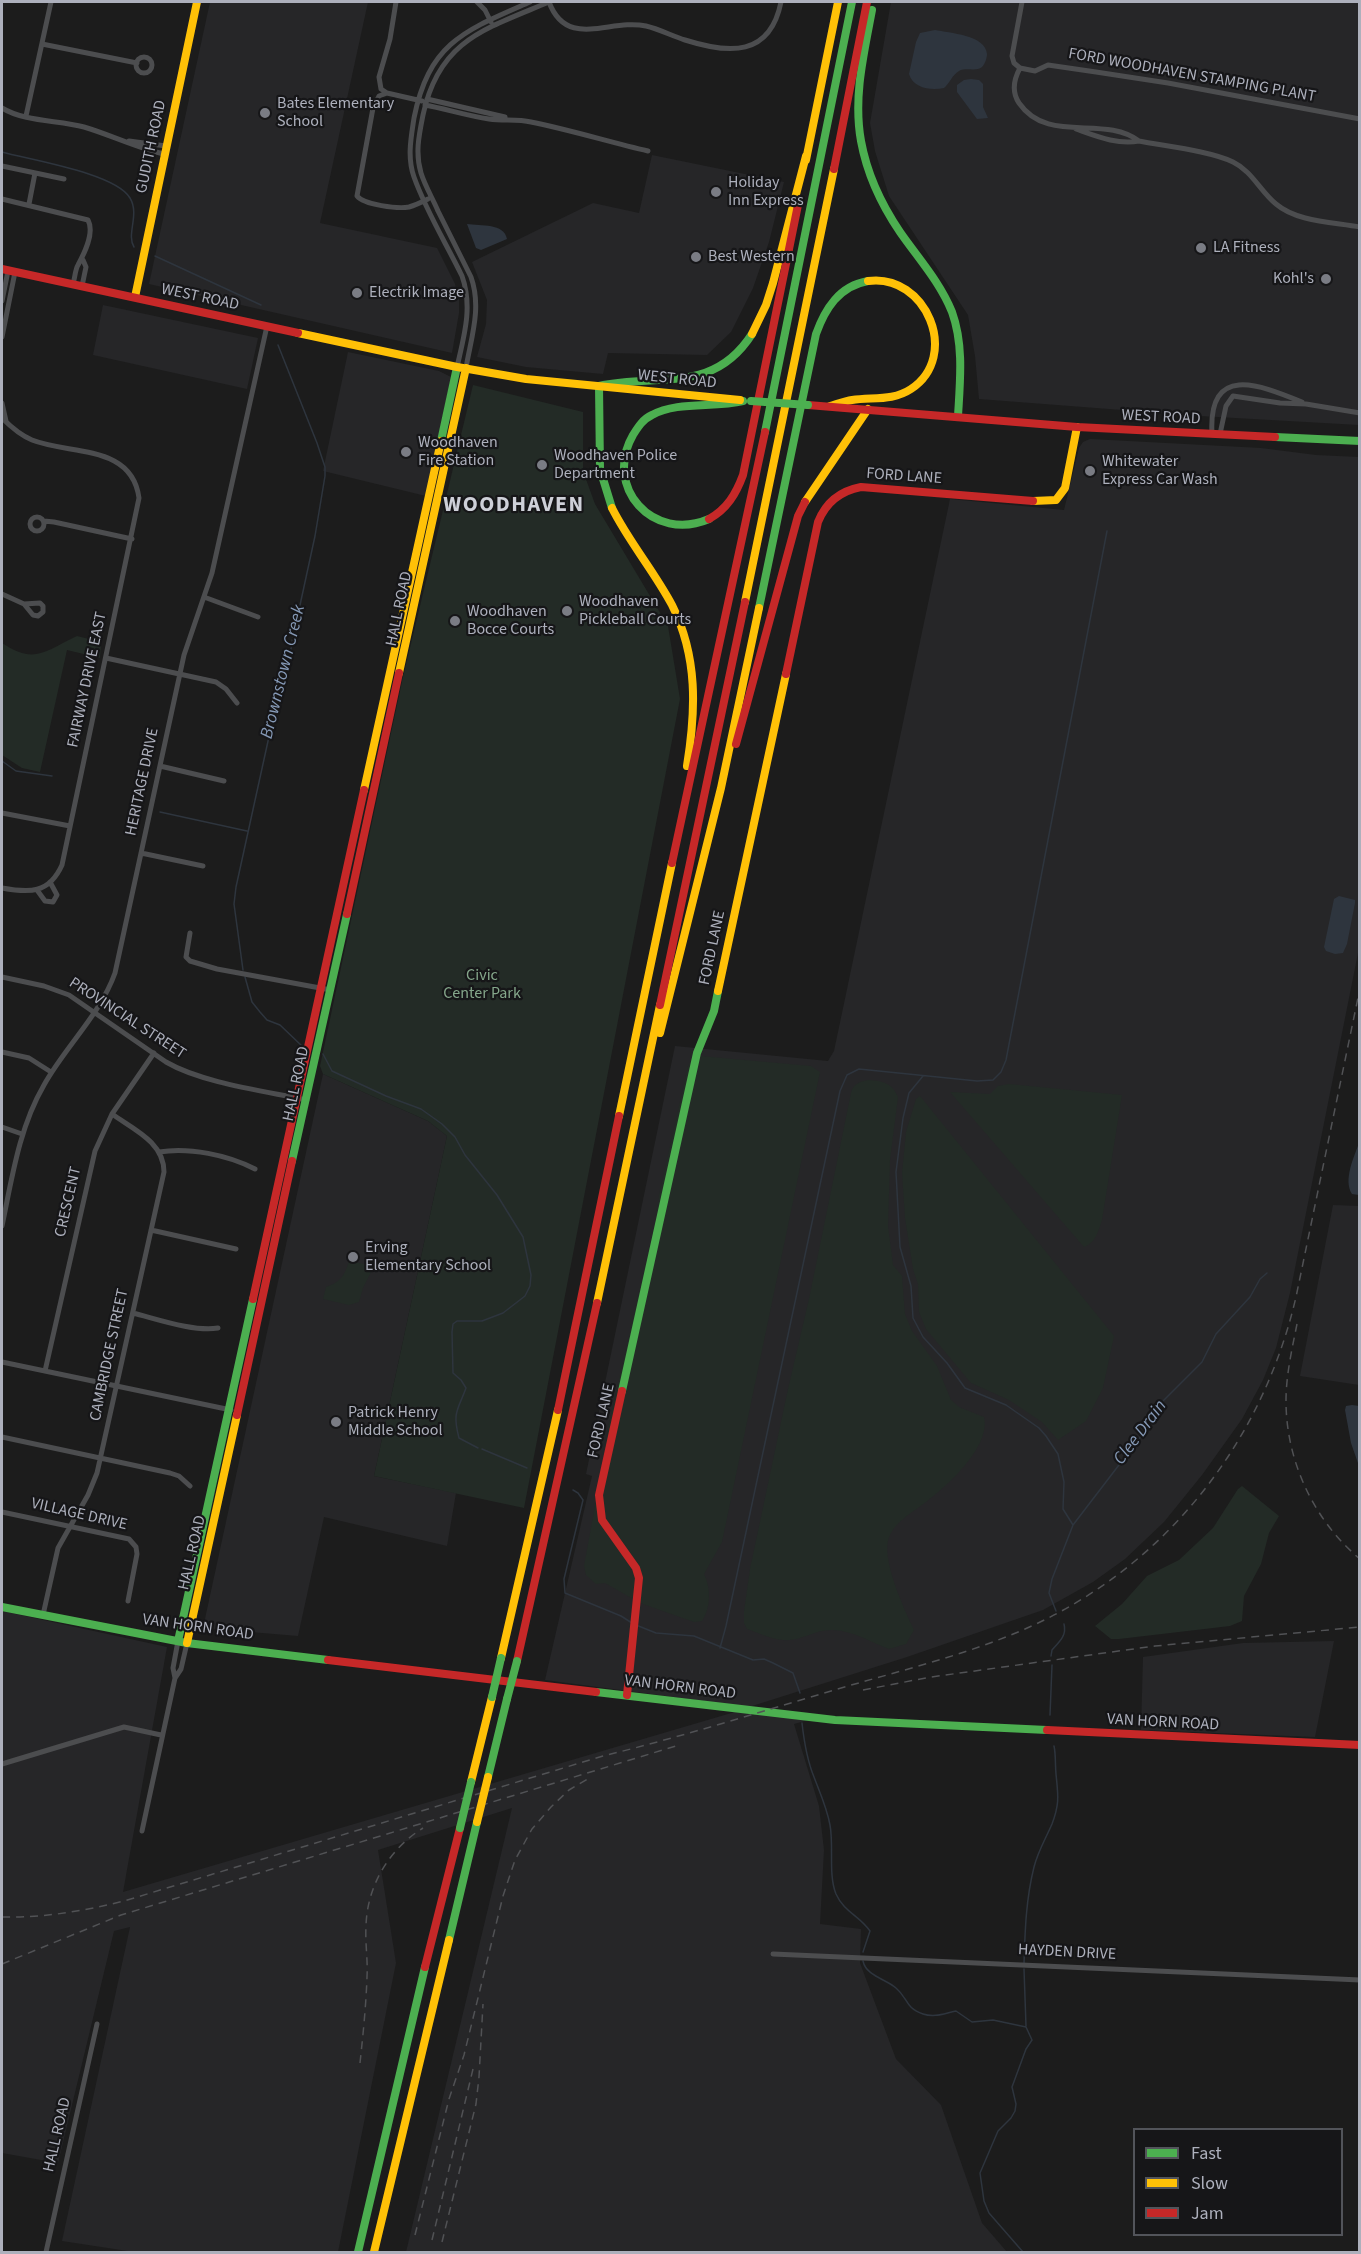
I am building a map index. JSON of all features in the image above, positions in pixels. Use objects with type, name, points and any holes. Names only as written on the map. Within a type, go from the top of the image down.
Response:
[{"type":"main road","name":"GUDITH ROAD","points":[[135,297],[197,2]]},
{"type":"main road","points":[[747,401],[729,406],[672,407],[643,421],[630,438],[624,453],[623,465],[627,488],[640,508],[671,524],[691,525],[702,522],[719,512],[736,492],[745,464],[759,400],[838,2]]},
{"type":"main road","points":[[358,2253],[422,1977],[492,1697],[553,1432],[780,364],[852,2]]},
{"type":"main road","points":[[374,2253],[517,1660],[575,1405],[801,336],[867,2]]},
{"type":"main road","points":[[873,2],[858,108],[861,140],[870,175],[883,205],[940,289],[952,314],[960,351],[958,417]]},
{"type":"main road","points":[[681,822],[680,804],[696,700],[690,656],[672,606],[618,521],[606,494],[600,460],[599,386],[626,381],[691,378],[723,364],[743,346],[759,323],[769,301],[806,156]]},
{"type":"main road","name":"WEST ROAD","points":[[8,271],[461,368],[526,379],[747,401],[1077,427],[1359,441]]},
{"type":"main road","points":[[649,1058],[656,1047],[661,1029],[721,788],[821,318],[835,298],[843,291],[860,283],[887,281],[911,291],[932,317],[935,331],[935,351],[926,375],[911,389],[898,396],[878,400],[852,400],[830,406]]},
{"type":"main road","name":"HALL ROAD","points":[[178,1641],[448,405],[461,368]]},
{"type":"main road","name":"HALL ROAD","points":[[187,1642],[458,407],[461,368]]},
{"type":"main road","points":[[448,405],[458,407]]},
{"type":"main road","points":[[721,788],[726,777],[798,516],[810,492],[868,409]]},
{"type":"main road","name":"FORD LANE","points":[[627,1695],[639,1578],[636,1568],[602,1520],[599,1495],[697,1053],[714,1011],[818,522],[828,503],[835,497],[851,488],[861,487],[1044,502],[1056,500],[1065,488],[1077,427]]},
{"type":"main road","points":[[443,432],[452,434]]},
{"type":"main road","points":[[426,510],[435,512]]},
{"type":"main road","points":[[399,633],[408,635]]},
{"type":"main road","points":[[375,743],[384,745]]},
{"type":"main road","points":[[255,1291],[264,1293]]},
{"type":"main road","points":[[219,1454],[228,1456]]},
{"type":"main road","name":"VAN HORN ROAD","points":[[2,1607],[178,1641],[865,1723],[1359,1745]]},
{"type":"street","points":[[27,116],[51,2]]},
{"type":"street","points":[[396,2],[390,39],[379,77],[381,89],[387,93],[491,119],[510,119],[561,128],[601,141],[648,151]]},
{"type":"street","points":[[477,2],[485,10],[494,27]]},
{"type":"street","name":"HALL ROAD","points":[[461,368],[468,311],[466,286],[414,175],[410,155],[411,136],[418,100],[428,74],[444,50],[464,33],[530,2]]},
{"type":"street","name":"HALL ROAD","points":[[461,368],[476,312],[474,287],[421,174],[417,154],[418,137],[426,102],[435,76],[449,56],[468,40],[549,2],[558,18],[573,28],[639,25],[722,49],[745,48],[769,32],[776,22],[781,2]]},
{"type":"street","points":[[1022,2],[1012,56],[1014,63],[1020,68],[1013,87],[1022,107],[1038,120],[1076,129],[1096,137],[1124,142],[1138,141],[1231,160],[1246,171],[1274,203],[1284,210],[1299,216],[1359,227]]},
{"type":"street","points":[[42,44],[137,63]]},
{"type":"street","name":"FORD WOODHAVEN STAMPING PLANT","points":[[1020,68],[1035,70],[1048,65],[1096,72],[1168,83],[1359,119]]},
{"type":"street","points":[[387,93],[379,96],[373,108],[357,196],[363,201],[399,207],[413,206],[432,197]]},
{"type":"street","points":[[2,108],[12,113],[82,127],[142,149],[164,154]]},
{"type":"street","points":[[124,141],[143,141],[166,146]]},
{"type":"street","points":[[2,166],[63,179]]},
{"type":"street","points":[[29,204],[35,173]]},
{"type":"street","points":[[2,199],[88,220],[90,227],[83,260],[86,267],[82,286]]},
{"type":"street","points":[[73,284],[78,264],[83,260]]},
{"type":"street","points":[[458,269],[465,266]]},
{"type":"street","points":[[2,301],[8,271]]},
{"type":"street","points":[[2,337],[8,271]]},
{"type":"street","points":[[468,311],[476,312]]},
{"type":"street","name":"HERITAGE DRIVE","points":[[2,1226],[22,1134],[36,1101],[51,1072],[107,992],[115,973],[180,673],[187,645],[212,573],[267,326]]},
{"type":"street","points":[[1216,434],[1213,407],[1222,390],[1229,387],[1239,384],[1277,392],[1306,404]]},
{"type":"street","points":[[1216,434],[1226,406],[1233,396],[1280,403],[1306,404],[1359,413]]},
{"type":"street","points":[[2,403],[3,423]]},
{"type":"street","name":"FAIRWAY DRIVE EAST","points":[[3,423],[33,441],[108,457],[131,474],[139,498],[62,865],[50,882],[37,890]]},
{"type":"street","points":[[44,522],[54,522],[132,539]]},
{"type":"street","points":[[2,594],[24,604]]},
{"type":"street","points":[[204,597],[258,616]]},
{"type":"street","points":[[106,658],[216,682],[226,689],[237,703]]},
{"type":"street","points":[[160,766],[224,781]]},
{"type":"street","points":[[2,813],[70,826]]},
{"type":"street","points":[[141,853],[203,866]]},
{"type":"street","points":[[2,888],[22,892],[37,890],[45,901],[53,902],[57,895],[50,882]]},
{"type":"street","points":[[190,933],[186,957],[190,961],[217,969],[331,990]]},
{"type":"street","name":"PROVINCIAL STREET","points":[[2,977],[56,990],[94,1012],[173,1066],[193,1075],[307,1100]]},
{"type":"street","points":[[2,1052],[29,1058],[51,1072]]},
{"type":"street","name":"CRESCENT","points":[[45,1371],[91,1164],[112,1114],[154,1053]]},
{"type":"street","points":[[112,1114],[150,1141],[159,1152],[180,1149],[195,1151],[239,1162],[255,1169]]},
{"type":"street","points":[[2,1127],[22,1134]]},
{"type":"street","name":"CAMBRIDGE STREET","points":[[43,1615],[56,1555],[93,1485],[101,1458],[164,1172],[159,1152]]},
{"type":"street","points":[[151,1230],[236,1249]]},
{"type":"street","points":[[133,1313],[196,1327],[218,1328]]},
{"type":"street","points":[[2,1362],[238,1411]]},
{"type":"street","points":[[2,1437],[170,1473],[179,1476],[190,1486]]},
{"type":"street","name":"VILLAGE DRIVE","points":[[2,1512],[129,1539],[136,1547],[136,1558],[128,1600]]},
{"type":"street","name":"HALL ROAD","points":[[175,1678],[173,1668],[178,1641]]},
{"type":"street","name":"HALL ROAD","points":[[142,1831],[161,1735],[175,1678],[180,1669],[187,1642]]},
{"type":"street","points":[[2,1764],[124,1727],[161,1735]]},
{"type":"street","name":"HAYDEN DRIVE","points":[[773,1954],[1359,1980]]},
{"type":"street","name":"HALL ROAD","points":[[46,2253],[97,2024]]},
{"type":"shaded area","name":"Bates Elementary School","points":[[210,2],[368,2],[320,223],[437,248],[455,284],[459,300],[452,353],[149,284]]},
{"type":"shaded area","points":[[891,2],[1359,2],[1359,425],[1200,416],[979,399],[968,315],[889,196],[875,151],[870,123]]},
{"type":"shaded area","points":[[935,30],[966,36],[980,43],[987,54],[983,66],[959,71],[944,88],[928,89],[914,83],[909,74],[916,42],[920,33]]},
{"type":"shaded area","points":[[964,80],[979,80],[983,84],[983,107],[988,118],[977,119],[957,92],[957,85]]},
{"type":"shaded area","points":[[652,155],[784,182],[769,242],[753,288],[731,332],[707,355],[608,353],[603,374],[526,367],[477,357],[486,324],[487,300],[472,262],[593,203],[639,213]]},
{"type":"shaded area","points":[[467,224],[497,228],[505,234],[507,239],[481,250],[476,248]]},
{"type":"shaded area","points":[[103,305],[258,338],[247,389],[93,355]]},
{"type":"shaded area","points":[[348,352],[439,371],[451,377],[426,496],[323,471]]},
{"type":"shaded area","points":[[1090,439],[1261,448],[1316,455],[1359,457],[1359,948],[1290,1293],[1276,1348],[1263,1380],[1242,1419],[1202,1475],[1164,1522],[1125,1559],[1093,1582],[1043,1610],[907,1657],[749,1707],[545,1680],[592,1476],[586,1474],[675,1046],[828,1061],[834,1051],[950,499],[1064,510],[1079,448],[1083,442]]},
{"type":"shaded area","points":[[1339,896],[1355,900],[1355,903],[1347,944],[1343,953],[1335,954],[1326,951],[1324,947],[1334,899]]},
{"type":"shaded area","name":"Erving Elementary School","points":[[323,1074],[428,1121],[447,1136],[374,1476],[456,1493],[447,1546],[324,1517],[298,1636],[203,1628]]},
{"type":"shaded area","points":[[1359,1143],[1359,1195],[1352,1194],[1349,1175]]},
{"type":"shaded area","points":[[1333,1205],[1359,1206],[1359,1385],[1300,1376]]},
{"type":"shaded area","points":[[1346,1406],[1359,1406],[1359,1466],[1351,1443],[1345,1410]]},
{"type":"shaded area","points":[[2,1611],[167,1647],[123,1892],[745,1709],[815,1718],[794,1724],[819,1806],[824,1850],[820,1924],[861,1929],[860,1963],[896,2059],[941,2105],[982,2223],[1007,2252],[406,2252],[512,1808],[378,1850],[396,1963],[338,2252],[134,2252],[62,2241],[130,1927],[114,1931],[58,2163],[2,2153]]},
{"type":"shaded area","points":[[1334,1641],[1315,1737],[1141,1730],[1143,1657],[1243,1643]]},
{"type":"green space","name":"Civic Center Park","points":[[473,385],[583,412],[583,471],[595,504],[668,626],[680,699],[524,1508],[374,1476],[447,1136],[428,1121],[323,1074],[320,1066],[403,677]]},
{"type":"green space","points":[[77,636],[101,642],[100,658],[67,650],[40,772],[22,768],[2,755],[2,643],[13,650],[32,654],[48,651]]},
{"type":"green space","points":[[700,1056],[811,1066],[820,1072],[722,1542],[704,1574],[709,1592],[707,1610],[702,1621],[694,1622],[640,1603],[605,1583],[596,1584],[586,1575],[584,1566],[608,1428],[688,1066],[692,1059]]},
{"type":"green space","points":[[868,1080],[886,1084],[898,1097],[890,1160],[888,1226],[893,1265],[902,1276],[905,1314],[912,1331],[937,1366],[951,1400],[959,1407],[984,1417],[981,1441],[966,1465],[935,1495],[898,1524],[890,1535],[887,1550],[891,1573],[914,1630],[906,1644],[889,1649],[855,1635],[833,1630],[820,1631],[789,1640],[779,1639],[747,1629],[744,1623],[750,1569],[851,1093],[853,1087]]},
{"type":"green space","points":[[1009,1084],[1122,1095],[1102,1220],[1094,1239],[1084,1247],[950,1092],[990,1094],[998,1086]]},
{"type":"green space","points":[[920,1096],[1114,1336],[1103,1388],[1086,1421],[1058,1440],[1042,1422],[1009,1400],[971,1383],[926,1329],[919,1312],[918,1284],[913,1269],[905,1218],[902,1173],[906,1132],[916,1099]]},
{"type":"green space","points":[[349,1261],[374,1266],[359,1302],[349,1305],[323,1299],[326,1287],[342,1277]]},
{"type":"green space","points":[[1242,1486],[1279,1516],[1269,1533],[1261,1564],[1244,1596],[1242,1621],[1230,1626],[1119,1639],[1111,1639],[1095,1626],[1122,1604],[1147,1576],[1179,1560],[1213,1528]]},
{"type":"waterway","name":"Brownstown Creek","points":[[2,152],[71,169],[108,181],[121,189],[133,204],[134,218],[131,236],[134,247]]},
{"type":"waterway","name":"Brownstown Creek","points":[[155,256],[261,305]]},
{"type":"waterway","name":"Brownstown Creek","points":[[243,970],[234,904],[236,887],[270,732],[278,712],[287,676],[325,476],[325,467],[317,443],[278,345]]},
{"type":"waterway","points":[[720,1648],[840,1091],[847,1075],[859,1069],[977,1081],[993,1080],[1001,1072],[1006,1060],[1107,531]]},
{"type":"waterway","points":[[2,761],[16,771],[52,776]]},
{"type":"waterway","points":[[160,812],[247,831]]},
{"type":"waterway","name":"Brownstown Creek","points":[[245,977],[252,1002],[260,1012],[267,1020],[280,1025],[303,1047]]},
{"type":"waterway","name":"Brownstown Creek","points":[[323,1054],[332,1071],[421,1109],[442,1124],[455,1137],[465,1155],[497,1195],[523,1237],[531,1275],[530,1286],[525,1296],[503,1313],[482,1321],[457,1321],[453,1324],[453,1373],[466,1388],[457,1412],[457,1429],[459,1438],[478,1448]]},
{"type":"waterway","points":[[923,1076],[909,1093],[903,1118],[896,1172],[900,1247],[911,1286],[913,1318],[923,1337],[947,1363],[965,1388],[1006,1405],[1039,1428],[1046,1436],[1058,1454],[1064,1482],[1063,1509],[1073,1525]]},
{"type":"waterway","name":"Clee Drain","points":[[1056,1611],[1049,1593],[1052,1579],[1073,1525],[1145,1431],[1163,1401],[1202,1362],[1216,1334],[1250,1297],[1260,1279],[1267,1273]]},
{"type":"waterway","name":"Brownstown Creek","points":[[482,1449],[527,1468]]},
{"type":"waterway","name":"Brownstown Creek","points":[[573,1490],[583,1500],[564,1579],[565,1593],[621,1616],[632,1623]]},
{"type":"waterway","name":"Clee Drain","points":[[1051,1656],[1052,1650],[1063,1635],[1064,1624]]},
{"type":"waterway","name":"Brownstown Creek","points":[[636,1625],[656,1633],[694,1636],[753,1660],[764,1659],[793,1673],[800,1693]]},
{"type":"waterway","name":"Clee Drain","points":[[1050,1715],[1052,1665]]},
{"type":"waterway","name":"Brownstown Creek","points":[[802,1723],[809,1764],[830,1825],[832,1878],[836,1894],[843,1905],[870,1931],[863,1952]]},
{"type":"waterway","name":"Clee Drain","points":[[1024,1964],[1026,1915],[1031,1879],[1040,1850],[1055,1817],[1057,1804],[1054,1746]]},
{"type":"waterway","name":"Brownstown Creek","points":[[863,1961],[872,1974],[896,1988],[917,2012],[936,2015],[956,2011],[972,2022],[993,2020],[1026,2027],[1032,2040],[1026,2049],[1012,2087],[1016,2104],[1015,2111],[998,2131],[980,2173],[984,2201],[989,2213],[1023,2252]]},
{"type":"waterway","name":"Clee Drain","points":[[1024,1969],[1026,2026]]},
{"type":"railway","points":[[2,1917],[63,1913],[124,1901],[603,1756],[937,1660],[1025,1629],[1075,1603],[1121,1572],[1163,1536],[1200,1495],[1232,1451],[1259,1402],[1280,1351],[1296,1297],[1360,988]]},
{"type":"railway","points":[[1297,1324],[1286,1391],[1287,1423],[1291,1446],[1297,1467],[1316,1508],[1329,1527],[1360,1559]]},
{"type":"railway","points":[[863,1690],[931,1677],[1155,1646],[1360,1627]]},
{"type":"railway","points":[[2,1964],[121,1915],[676,1746]]},
{"type":"railway","points":[[415,2235],[449,2099],[464,2055],[503,1896],[515,1860],[532,1829],[551,1807],[569,1790],[591,1777]]},
{"type":"railway","points":[[360,2063],[367,1988],[367,1911],[376,1883],[390,1858],[423,1828]]},
{"type":"railway","points":[[442,2242],[476,2104],[483,2004]]},
{"type":"railway","points":[[432,2240],[473,2069]]},
{"type":"traffic: fast","points":[[765,432],[852,2]]},
{"type":"traffic: fast","points":[[872,10],[859,92],[861,141],[871,177],[887,211],[935,280],[952,312],[960,350],[958,416]]},
{"type":"traffic: fast","points":[[759,608],[816,334],[834,300],[849,288],[868,281]]},
{"type":"traffic: fast","points":[[612,508],[600,469],[599,386],[702,374],[720,366],[737,353],[752,334]]},
{"type":"traffic: fast","points":[[441,441],[457,367]]},
{"type":"traffic: fast","points":[[709,519],[688,524],[669,523],[652,517],[639,506],[629,491],[624,473],[625,455],[637,429],[652,415],[684,406],[743,401]]},
{"type":"traffic: fast","points":[[751,401],[808,405]]},
{"type":"traffic: fast","points":[[1275,437],[1360,441]]},
{"type":"traffic: fast","points":[[292,1161],[347,914]]},
{"type":"traffic: fast","points":[[622,1391],[697,1053],[714,1011],[718,991]]},
{"type":"traffic: fast","points":[[178,1641],[253,1299]]},
{"type":"traffic: fast","points":[[2,1607],[187,1643],[328,1660]]},
{"type":"traffic: fast","points":[[492,1697],[501,1658]]},
{"type":"traffic: fast","points":[[507,1699],[517,1661]]},
{"type":"traffic: fast","points":[[596,1692],[835,1720],[1047,1730]]},
{"type":"traffic: fast","points":[[488,1777],[507,1699]]},
{"type":"traffic: fast","points":[[460,1828],[471,1782]]},
{"type":"traffic: fast","points":[[449,1940],[477,1822]]},
{"type":"traffic: fast","points":[[358,2252],[425,1967]]},
{"type":"traffic: slow","points":[[135,297],[197,2]]},
{"type":"traffic: slow","points":[[806,160],[838,2]]},
{"type":"traffic: slow","points":[[752,334],[766,305],[773,283],[806,156]]},
{"type":"traffic: slow","points":[[745,602],[834,169]]},
{"type":"traffic: slow","points":[[830,406],[849,400],[890,397],[904,393],[926,375],[934,357],[935,338],[930,320],[920,303],[906,290],[889,282],[868,281]]},
{"type":"traffic: slow","points":[[298,333],[457,367],[526,379],[740,400]]},
{"type":"traffic: slow","points":[[399,673],[466,368]]},
{"type":"traffic: slow","points":[[805,502],[868,409]]},
{"type":"traffic: slow","points":[[1033,501],[1056,500],[1065,488],[1077,427]]},
{"type":"traffic: slow","points":[[364,790],[441,441]]},
{"type":"traffic: slow","points":[[612,508],[672,605],[687,644],[693,684],[692,725],[687,766]]},
{"type":"traffic: slow","points":[[660,1033],[721,788],[759,608]]},
{"type":"traffic: slow","points":[[718,991],[786,674]]},
{"type":"traffic: slow","points":[[619,1116],[672,863]]},
{"type":"traffic: slow","points":[[597,1303],[660,1005]]},
{"type":"traffic: slow","points":[[501,1658],[558,1410]]},
{"type":"traffic: slow","points":[[187,1643],[237,1415]]},
{"type":"traffic: slow","points":[[471,1782],[492,1697]]},
{"type":"traffic: slow","points":[[477,1822],[488,1777]]},
{"type":"traffic: slow","points":[[374,2252],[449,1940]]},
{"type":"traffic: jam","points":[[834,169],[867,2]]},
{"type":"traffic: jam","points":[[709,519],[721,511],[730,500],[743,475],[799,200]]},
{"type":"traffic: jam","points":[[2,269],[298,333]]},
{"type":"traffic: jam","points":[[808,405],[1077,427],[1275,437]]},
{"type":"traffic: jam","points":[[672,863],[765,432]]},
{"type":"traffic: jam","points":[[786,674],[818,522],[825,509],[835,498],[861,487],[1033,501]]},
{"type":"traffic: jam","points":[[736,744],[798,516],[805,502]]},
{"type":"traffic: jam","points":[[660,1005],[745,602]]},
{"type":"traffic: jam","points":[[347,914],[399,673]]},
{"type":"traffic: jam","points":[[253,1299],[364,790]]},
{"type":"traffic: jam","points":[[558,1410],[619,1116]]},
{"type":"traffic: jam","points":[[237,1415],[292,1161]]},
{"type":"traffic: jam","points":[[517,1661],[597,1303]]},
{"type":"traffic: jam","points":[[622,1391],[599,1495],[602,1520],[636,1568],[639,1578],[627,1695]]},
{"type":"traffic: jam","points":[[328,1660],[596,1692]]},
{"type":"traffic: jam","points":[[1047,1730],[1360,1745]]},
{"type":"traffic: jam","points":[[425,1967],[460,1828]]},
{"type":"place","name":"Bates Elementary School","points":[[265,113]]},
{"type":"place","name":"Holiday Inn Express","points":[[716,192]]},
{"type":"place","name":"LA Fitness","points":[[1201,248]]},
{"type":"place","name":"Best Western","points":[[696,257]]},
{"type":"place","name":"Kohl's","points":[[1326,279]]},
{"type":"place","name":"Electrik Image","points":[[357,293]]},
{"type":"place","name":"Woodhaven Fire Station","points":[[406,452]]},
{"type":"place","name":"Woodhaven Police Department","points":[[542,465]]},
{"type":"place","name":"Whitewater Express Car Wash","points":[[1090,471]]},
{"type":"place","name":"Woodhaven Pickleball Courts","points":[[567,611]]},
{"type":"place","name":"Woodhaven Bocce Courts","points":[[455,621]]},
{"type":"place","name":"Erving Elementary School","points":[[353,1257]]},
{"type":"place","name":"Patrick Henry Middle School","points":[[336,1422]]},
{"type":"district","name":"WOODHAVEN","points":[[514,506]]}]
